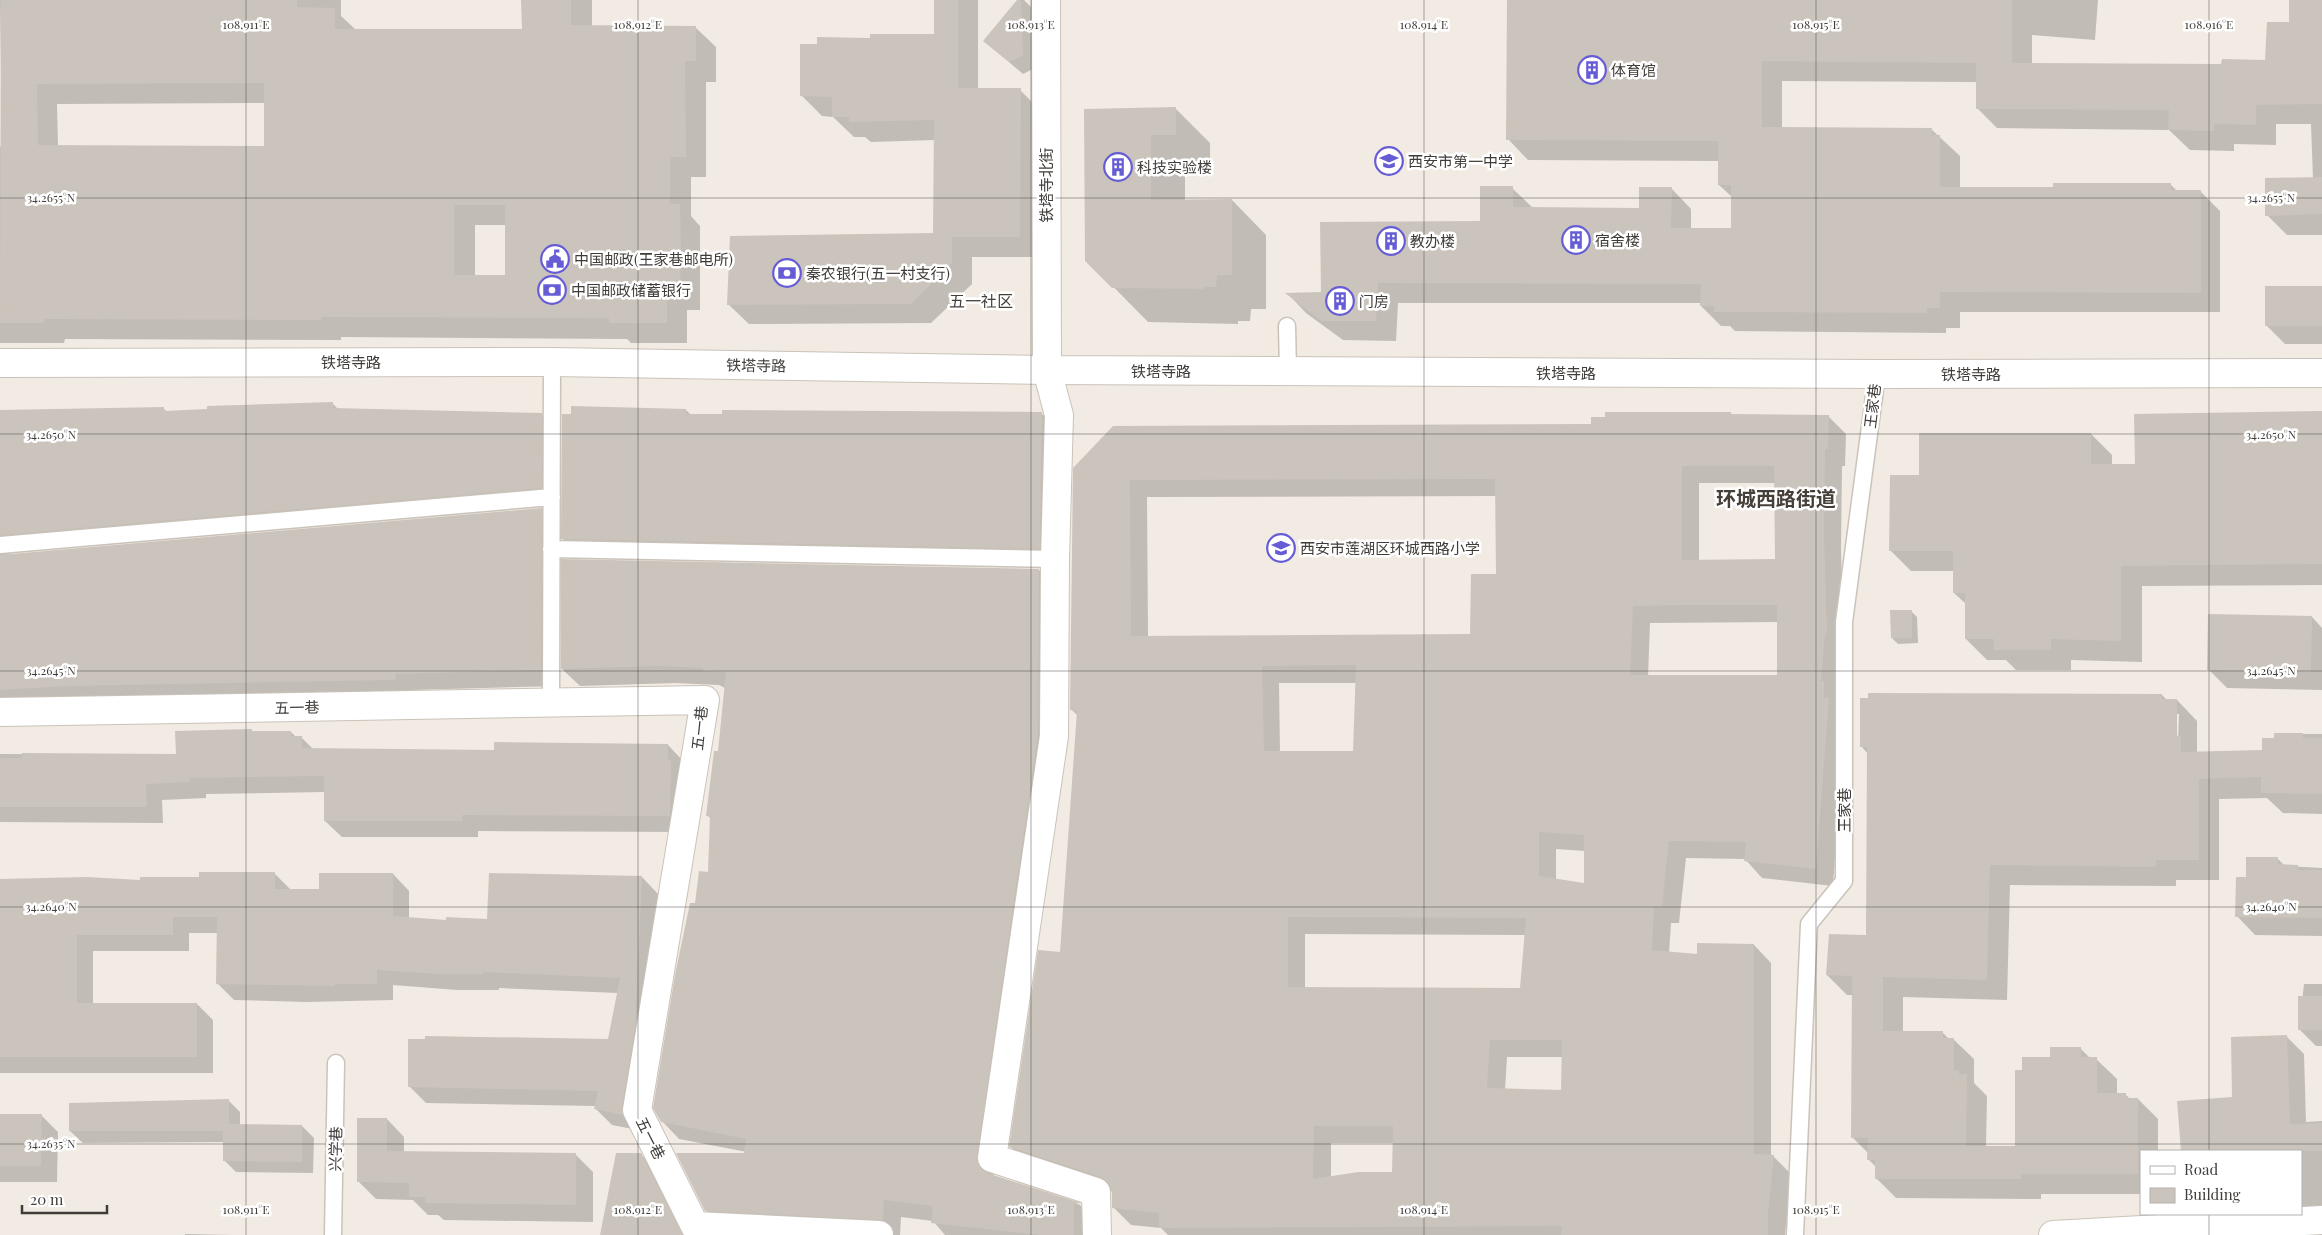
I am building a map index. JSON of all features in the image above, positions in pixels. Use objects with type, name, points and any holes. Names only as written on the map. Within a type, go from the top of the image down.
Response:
[{"type":"street","name":"铁塔寺北街","points":[[1046,0],[1047,370],[1059,415],[1055,558],[1054,736],[992,1158],[1096,1192],[1097,1235]]},
{"type":"street","name":"铁塔寺路","points":[[0,363],[552,362],[1047,370],[1877,374],[2322,373]]},
{"type":"street","name":"五一巷","points":[[0,712],[705,700],[637,1110],[695,1226],[879,1235]]},
{"type":"street","points":[[2053,1235],[2322,1220]]},
{"type":"lane","points":[[1287,326],[1288,371]]},
{"type":"lane","points":[[551,703],[552,362]]},
{"type":"lane","name":"王家巷","points":[[1795,1235],[1810,924],[1844,881],[1844,622],[1877,374]]},
{"type":"lane","points":[[0,545],[552,498]]},
{"type":"lane","points":[[551,549],[1055,558]]},
{"type":"lane","name":"兴学巷","points":[[333,1235],[336,1063]]},
{"type":"building","points":[[1,0],[297,0],[297,7],[335,8],[335,29],[522,29],[521,0],[571,0],[571,25],[696,26],[696,61],[685,61],[686,157],[670,157],[670,204],[680,204],[681,254],[680,289],[667,289],[667,323],[609,323],[609,318],[321,317],[321,320],[44,319],[44,323],[0,323]],"holes":[[[264,83],[264,146],[38,145],[37,84]],[[454,205],[505,205],[505,275],[454,275]]]},
{"type":"building","points":[[934,0],[958,0],[958,88],[1021,88],[1020,237],[952,237],[952,263],[911,304],[727,305],[730,236],[933,233],[934,120],[849,122],[849,117],[832,117],[832,97],[800,96],[800,44],[817,44],[817,37],[870,38],[870,34],[934,34]]},
{"type":"building","points":[[1017,0],[1021,0],[1023,56],[1009,62],[983,41]]},
{"type":"building","points":[[1507,0],[2012,0],[2012,63],[2221,64],[2222,59],[2265,60],[2267,22],[2289,22],[2289,0],[2322,0],[2322,104],[2256,105],[2256,125],[2214,124],[2214,131],[2168,130],[2169,110],[1976,109],[1976,63],[1762,61],[1762,127],[1932,128],[1932,135],[1940,135],[1940,187],[2053,187],[2053,183],[2171,183],[2171,190],[2201,190],[2201,293],[1940,292],[1940,308],[1927,308],[1927,313],[1714,312],[1714,306],[1700,306],[1701,284],[1378,283],[1376,321],[1321,321],[1285,293],[1321,292],[1320,222],[1480,221],[1480,186],[1513,186],[1513,207],[1639,208],[1639,187],[1672,187],[1671,228],[1731,228],[1731,185],[1718,185],[1718,141],[1506,140]]},
{"type":"building","name":"科技实验楼","points":[[1176,107],[1176,135],[1151,135],[1151,200],[1232,199],[1232,275],[1217,275],[1216,287],[1204,287],[1204,289],[1112,288],[1085,261],[1084,109]]},
{"type":"building","points":[[2322,177],[2322,214],[2265,216],[2265,178]]},
{"type":"building","points":[[2265,286],[2322,286],[2322,326],[2265,326]]},
{"type":"building","points":[[333,402],[333,408],[542,413],[542,488],[0,535],[0,410],[164,407],[164,411],[207,409],[207,406]]},
{"type":"building","points":[[571,406],[686,409],[686,414],[722,414],[722,410],[1042,412],[1040,549],[561,539],[562,414],[571,414]]},
{"type":"building","points":[[2322,411],[2322,564],[2121,566],[2121,641],[2051,639],[2051,650],[1994,650],[1994,639],[1965,639],[1965,593],[1953,593],[1953,551],[1889,551],[1890,475],[1919,475],[1919,433],[2091,433],[2091,464],[2135,464],[2134,414]]},
{"type":"building","points":[[1605,412],[1731,412],[1731,414],[1829,415],[1828,449],[1825,449],[1824,532],[1827,634],[1825,634],[1821,681],[1824,681],[1824,698],[1829,698],[1816,869],[1744,861],[1746,842],[1669,841],[1662,907],[1654,906],[1652,950],[1697,954],[1697,943],[1754,944],[1754,1154],[1774,1155],[1768,1214],[1768,1235],[1561,1235],[1562,1226],[1159,1228],[1159,1213],[1112,1208],[1112,1192],[1109,1183],[1101,1177],[1009,1147],[1038,950],[1060,952],[1077,711],[1070,710],[1073,468],[1113,426],[1591,424],[1591,417],[1605,417]],"holes":[[[1682,466],[1774,466],[1775,559],[1682,560]],[[1495,479],[1496,574],[1471,574],[1470,634],[1131,636],[1130,480]],[[1777,605],[1777,675],[1630,675],[1633,606]],[[1356,665],[1353,751],[1264,751],[1262,666]],[[1539,832],[1584,835],[1584,883],[1539,876]],[[1288,917],[1526,918],[1520,988],[1288,987]],[[1490,1040],[1562,1040],[1561,1090],[1487,1088]],[[1314,1126],[1393,1126],[1392,1172],[1358,1172],[1313,1179]]]},
{"type":"building","points":[[542,508],[541,670],[395,674],[396,680],[69,686],[0,690],[0,555]]},
{"type":"building","points":[[561,559],[1039,569],[1038,735],[977,1156],[981,1169],[987,1173],[1081,1203],[1074,1204],[1074,1235],[1040,1235],[931,1223],[933,1206],[884,1200],[883,1220],[705,1211],[676,1153],[744,1153],[746,1139],[661,1122],[653,1108],[675,975],[690,903],[695,903],[699,871],[708,872],[710,816],[706,816],[714,751],[718,751],[726,672],[703,671],[703,668],[657,666],[561,669]]},
{"type":"building","points":[[1890,610],[1912,610],[1912,638],[1891,638]]},
{"type":"building","points":[[2208,614],[2312,616],[2311,672],[2207,670]]},
{"type":"building","points":[[1868,693],[2162,694],[2162,699],[2177,699],[2177,736],[2181,736],[2181,752],[2262,750],[2262,738],[2274,738],[2274,733],[2303,733],[2303,738],[2322,738],[2322,794],[2261,793],[2261,777],[2199,779],[2199,860],[2156,860],[2156,867],[1990,865],[1987,980],[1883,977],[1883,1031],[1943,1031],[1943,1038],[1954,1038],[1954,1070],[1959,1070],[1959,1074],[1967,1074],[1966,1146],[2015,1146],[2015,1070],[2022,1070],[2022,1057],[2050,1057],[2050,1047],[2081,1047],[2081,1057],[2097,1057],[2097,1093],[2126,1093],[2126,1098],[2138,1098],[2138,1174],[2021,1174],[2021,1179],[1875,1179],[1875,1160],[1867,1160],[1868,1138],[1851,1138],[1852,976],[1826,975],[1829,934],[1866,935],[1867,747],[1860,747],[1860,698],[1868,698]]},
{"type":"building","points":[[252,729],[252,731],[291,731],[291,736],[302,736],[302,748],[494,750],[494,742],[668,744],[668,760],[671,760],[670,816],[462,815],[462,821],[324,821],[324,776],[190,778],[190,782],[146,784],[147,807],[0,807],[0,758],[22,758],[22,753],[176,754],[175,731]]},
{"type":"building","points":[[2246,857],[2278,857],[2278,864],[2298,865],[2298,870],[2322,870],[2322,918],[2235,917],[2236,877],[2246,877]]},
{"type":"building","points":[[199,872],[275,872],[275,889],[319,889],[319,873],[393,873],[393,916],[446,920],[446,917],[487,919],[489,873],[642,876],[635,1026],[622,1107],[623,1115],[594,1109],[598,1091],[408,1087],[408,1039],[425,1039],[425,1036],[608,1039],[620,978],[483,972],[483,974],[440,974],[377,970],[377,984],[335,984],[335,986],[216,984],[217,917],[173,917],[173,935],[77,935],[77,1003],[197,1003],[197,1057],[0,1057],[0,879],[87,877],[140,880],[140,877],[199,877]]},
{"type":"building","points":[[2298,996],[2322,996],[2322,1030],[2298,1030]]},
{"type":"building","points":[[2287,1035],[2290,1124],[2322,1123],[2322,1151],[2181,1150],[2177,1101],[2232,1097],[2231,1037]]},
{"type":"building","points":[[229,1099],[229,1124],[302,1125],[302,1162],[223,1161],[223,1131],[69,1131],[69,1103]]},
{"type":"building","points":[[0,1114],[42,1114],[41,1166],[0,1166]]},
{"type":"building","points":[[357,1118],[387,1118],[387,1151],[576,1153],[576,1205],[425,1203],[425,1197],[409,1197],[409,1183],[357,1182]]},
{"type":"building","points":[[616,1153],[641,1153],[683,1235],[600,1235]]},
{"type":"place","name":"体育馆","points":[[1592,70]]},
{"type":"place","name":"西安市第一中学","points":[[1389,161]]},
{"type":"place","name":"科技实验楼","points":[[1118,167]]},
{"type":"place","name":"宿舍楼","points":[[1576,240]]},
{"type":"place","name":"教办楼","points":[[1391,241]]},
{"type":"place","name":"中国邮政(王家巷邮电所)","points":[[555,259]]},
{"type":"place","name":"秦农银行(五一村支行)","points":[[787,273]]},
{"type":"place","name":"中国邮政储蓄银行","points":[[552,290]]},
{"type":"place","name":"门房","points":[[1340,301]]},
{"type":"place","name":"西安市莲湖区环城西路小学","points":[[1281,548]]},
{"type":"district","name":"五一社区","points":[[981,300]]},
{"type":"district","name":"环城西路街道","points":[[1776,497]]}]
